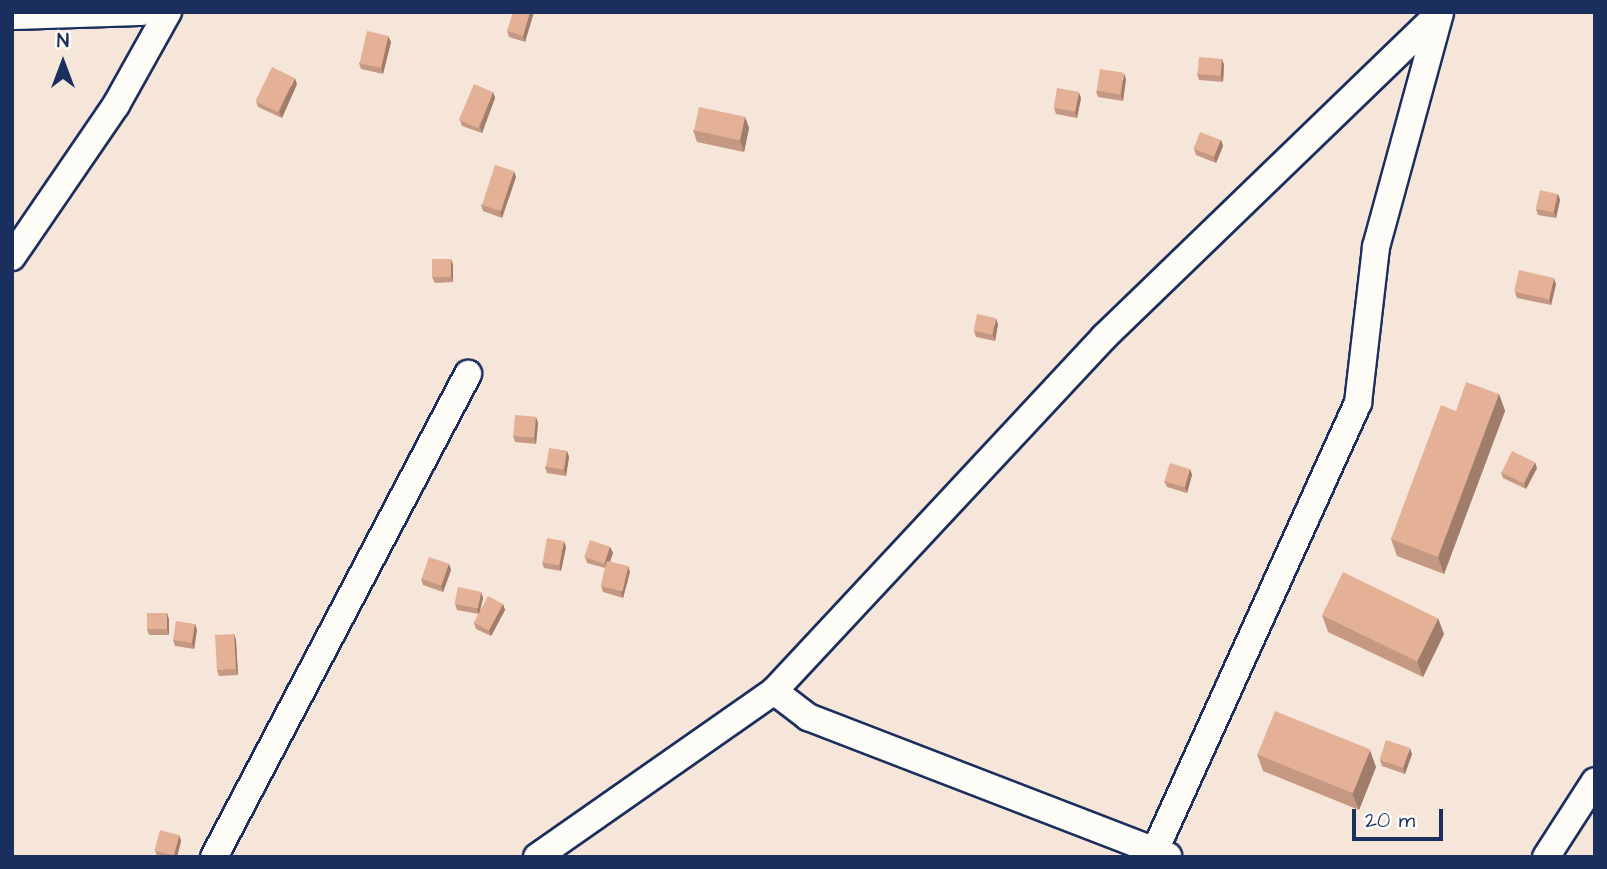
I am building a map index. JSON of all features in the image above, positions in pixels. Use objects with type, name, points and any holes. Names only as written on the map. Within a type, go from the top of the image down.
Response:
[{"type":"street","points":[[12,16],[142,12]]},
{"type":"street","points":[[12,257],[109,116],[168,12]]},
{"type":"street","points":[[774,691],[808,717],[1159,854],[1358,402],[1376,247],[1439,13]]},
{"type":"street","points":[[537,857],[774,691],[1104,337],[1439,13]]},
{"type":"street","points":[[214,857],[468,374]]},
{"type":"street","points":[[1546,857],[1595,781]]},
{"type":"building","points":[[513,12],[530,12],[523,36],[507,31]]},
{"type":"building","points":[[367,31],[388,36],[381,68],[360,63]]},
{"type":"building","points":[[1199,57],[1222,59],[1220,76],[1198,74]]},
{"type":"building","points":[[272,67],[294,78],[278,112],[255,101]]},
{"type":"building","points":[[1100,69],[1124,73],[1120,94],[1097,91]]},
{"type":"building","points":[[474,84],[493,92],[478,128],[459,120]]},
{"type":"building","points":[[1057,88],[1079,92],[1075,112],[1054,108]]},
{"type":"building","points":[[699,107],[745,117],[740,140],[694,130]]},
{"type":"building","points":[[1200,132],[1221,140],[1214,157],[1194,149]]},
{"type":"building","points":[[495,165],[514,171],[501,211],[482,205]]},
{"type":"building","points":[[1540,190],[1558,194],[1553,213],[1536,209]]},
{"type":"building","points":[[432,259],[451,259],[451,277],[432,277]]},
{"type":"building","points":[[1519,270],[1554,278],[1549,300],[1514,291]]},
{"type":"building","points":[[977,314],[996,318],[992,335],[973,331]]},
{"type":"building","points":[[1466,382],[1499,394],[1438,557],[1391,539],[1441,405],[1456,411]]},
{"type":"building","points":[[515,415],[536,417],[534,438],[513,436]]},
{"type":"building","points":[[549,448],[567,451],[564,470],[546,467]]},
{"type":"building","points":[[1512,451],[1534,462],[1524,484],[1501,473]]},
{"type":"building","points":[[1170,463],[1190,469],[1185,487],[1164,481]]},
{"type":"building","points":[[547,538],[564,541],[559,566],[543,563]]},
{"type":"building","points":[[590,540],[610,547],[604,564],[584,557]]},
{"type":"building","points":[[429,557],[449,564],[441,586],[422,579]]},
{"type":"building","points":[[607,561],[628,566],[623,591],[601,586]]},
{"type":"building","points":[[1343,572],[1438,618],[1417,662],[1322,615]]},
{"type":"building","points":[[458,587],[481,592],[478,609],[454,604]]},
{"type":"building","points":[[488,596],[503,604],[489,630],[474,622]]},
{"type":"building","points":[[147,613],[167,613],[167,629],[147,629]]},
{"type":"building","points":[[176,621],[195,624],[192,643],[173,640]]},
{"type":"building","points":[[234,634],[236,669],[217,670],[215,635]]},
{"type":"building","points":[[1275,711],[1370,750],[1353,793],[1257,755]]},
{"type":"building","points":[[1386,740],[1410,748],[1403,768],[1380,760]]},
{"type":"building","points":[[160,830],[179,835],[174,855],[155,850]]}]
